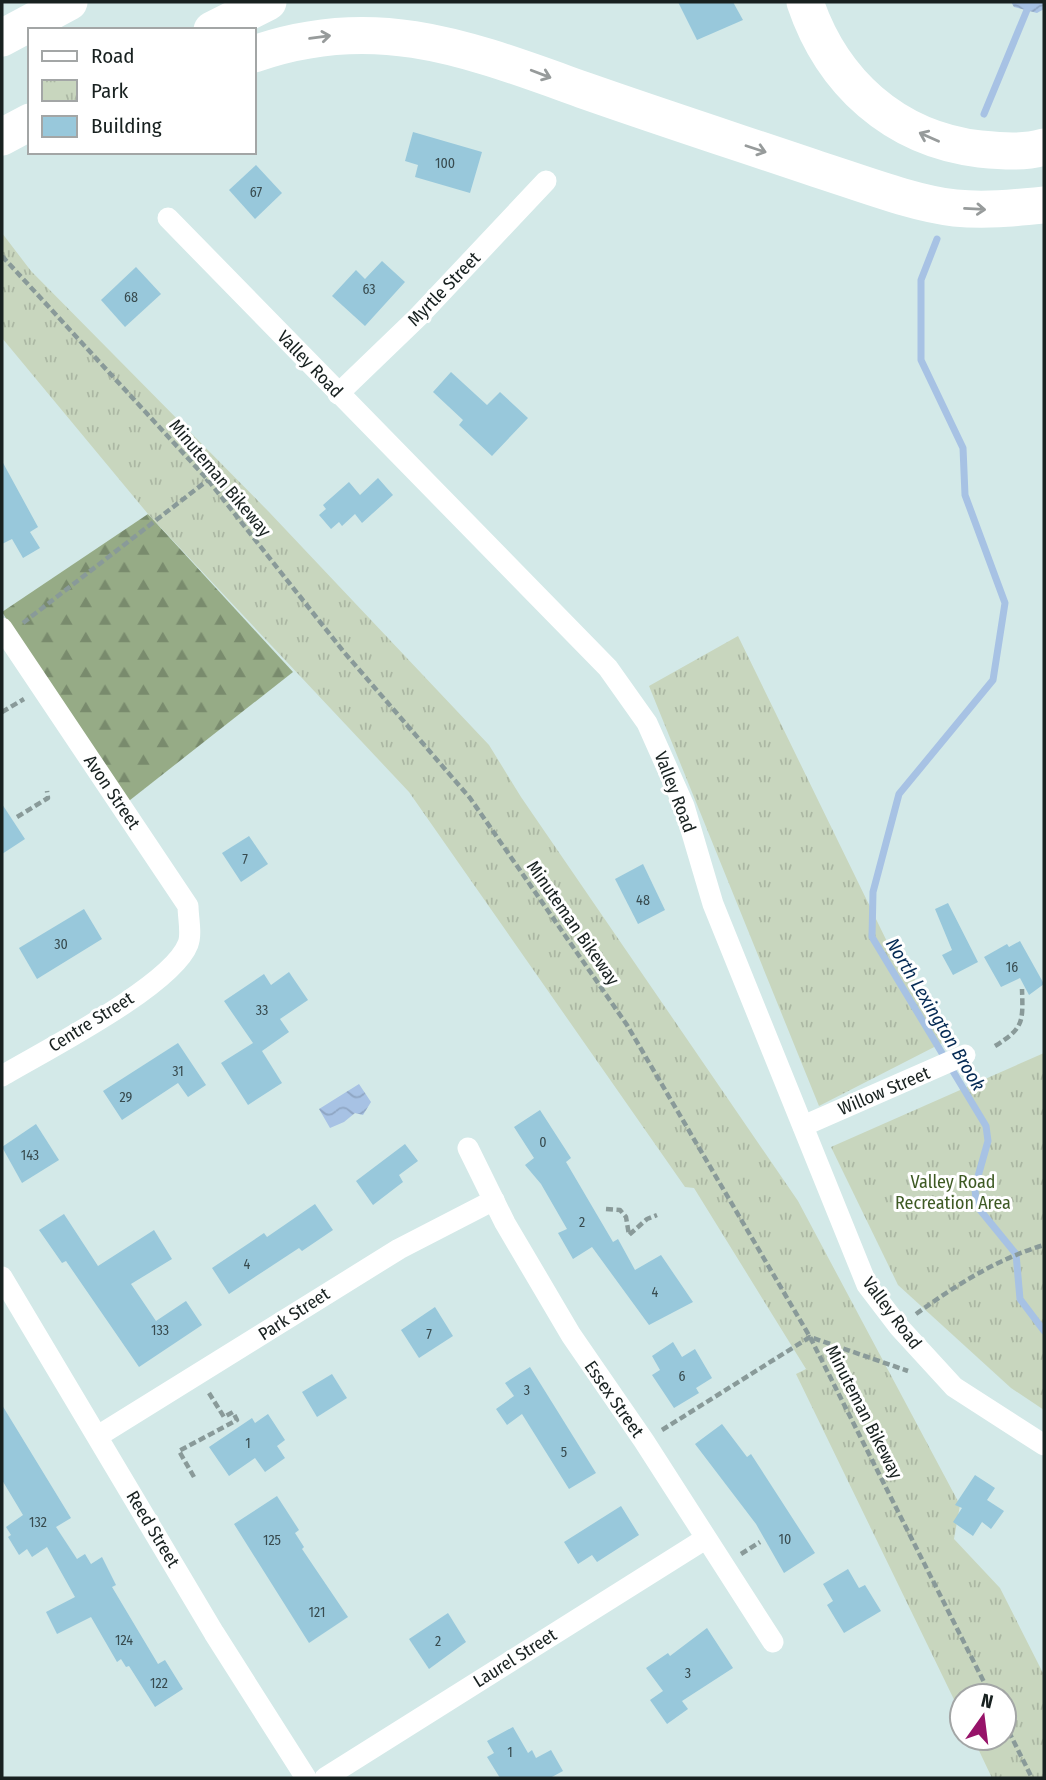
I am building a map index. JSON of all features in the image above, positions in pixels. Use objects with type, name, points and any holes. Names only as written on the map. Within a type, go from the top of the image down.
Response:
[{"type":"highway","points":[[2,38],[69,2]]},
{"type":"highway","points":[[216,28],[268,2]]},
{"type":"highway","points":[[805,2],[824,48],[839,71],[895,119],[947,145],[990,150],[1032,150],[1044,147]]},
{"type":"highway","points":[[256,53],[304,40],[358,33],[443,42],[507,61],[620,103],[865,184],[952,208],[996,210],[1044,205]]},
{"type":"highway","points":[[2,137],[28,123]]},
{"type":"highway","points":[[2,143],[28,135]]},
{"type":"street","name":"Myrtle Street","points":[[338,394],[419,316],[547,181]]},
{"type":"street","name":"Valley Road","points":[[168,218],[608,668],[647,723],[684,806],[713,904],[867,1285],[899,1327],[954,1387],[1044,1445]]},
{"type":"street","name":"Avon Street","points":[[4,635],[188,906],[189,942],[176,962]]},
{"type":"street","name":"Centre Street","points":[[2,1076],[126,1002],[176,962]]},
{"type":"street","name":"Willow Street","points":[[803,1126],[965,1055]]},
{"type":"street","name":"Essex Street","points":[[468,1148],[570,1335],[644,1441],[773,1642]]},
{"type":"street","name":"Park Street","points":[[99,1436],[399,1249],[494,1200]]},
{"type":"street","name":"Reed Street","points":[[2,1277],[214,1633],[306,1778]]},
{"type":"street","name":"Laurel Street","points":[[326,1778],[705,1539]]},
{"type":"path","name":"Minuteman Bikeway","points":[[2,256],[208,480],[343,652],[470,799],[627,1025],[810,1336],[984,1682]]},
{"type":"path","points":[[4,635],[208,480]]},
{"type":"path","points":[[17,817],[48,798],[47,791]]},
{"type":"path","points":[[995,1046],[1015,1034],[1020,1026],[1022,989]]},
{"type":"path","points":[[606,1209],[620,1210],[625,1217],[629,1235],[647,1219],[657,1215]]},
{"type":"path","points":[[899,1327],[957,1284],[1022,1251],[1044,1245]]},
{"type":"path","points":[[644,1441],[810,1336],[954,1387]]},
{"type":"path","points":[[194,1477],[178,1451],[237,1420],[233,1412],[224,1417],[198,1374]]},
{"type":"path","points":[[1018,1750],[1032,1778]]},
{"type":"green space","points":[[2,233],[31,271],[269,512],[489,745],[521,797],[798,1201],[960,1505],[954,1539],[1000,1588],[1044,1675],[1044,1778],[992,1778],[980,1752],[1018,1752],[1018,1682],[948,1682],[948,1687],[796,1374],[806,1369],[694,1188],[685,1187],[409,792],[148,514],[2,338]]},
{"type":"green space","points":[[148,514],[293,672],[125,804],[2,612]]},
{"type":"green space","points":[[738,636],[896,960],[904,956],[944,1042],[819,1106],[649,686]]},
{"type":"green space","name":"Valley Road Recreation Area","points":[[1044,1053],[1044,1410],[1011,1388],[898,1285],[831,1147]]},
{"type":"water","points":[[1011,2],[1044,2],[1044,9],[1037,13],[1014,7]]},
{"type":"water","points":[[359,1084],[371,1102],[363,1115],[355,1113],[330,1128],[319,1109]]},
{"type":"building","points":[[678,2],[733,2],[743,20],[697,40]]},
{"type":"building","points":[[413,132],[482,152],[470,193],[415,177],[418,165],[405,161]]},
{"type":"building","points":[[256,165],[282,193],[255,219],[229,190]]},
{"type":"building","points":[[382,261],[405,282],[365,326],[332,296],[356,270],[365,279]]},
{"type":"building","points":[[136,267],[161,294],[125,327],[101,300]]},
{"type":"building","points":[[451,372],[487,405],[500,392],[528,418],[492,456],[459,425],[463,420],[433,392]]},
{"type":"building","points":[[2,461],[38,527],[30,532],[40,548],[23,558],[12,539],[2,544]]},
{"type":"building","points":[[378,478],[393,495],[362,523],[355,514],[342,526],[339,522],[331,529],[319,515],[326,509],[323,505],[349,482],[360,495]]},
{"type":"building","points":[[2,804],[25,839],[2,854]]},
{"type":"building","points":[[249,836],[268,864],[241,882],[222,853]]},
{"type":"building","points":[[643,864],[665,910],[638,924],[615,879]]},
{"type":"building","points":[[948,903],[978,962],[953,975],[942,955],[952,950],[935,909]]},
{"type":"building","points":[[84,909],[102,939],[37,979],[19,948]]},
{"type":"building","points":[[1020,941],[1044,984],[1029,995],[1020,978],[1001,987],[984,957],[1007,944],[1009,947]]},
{"type":"building","points":[[289,972],[308,1000],[280,1019],[289,1032],[262,1051],[282,1083],[248,1105],[221,1063],[253,1043],[224,1001],[264,974],[271,985]]},
{"type":"building","points":[[178,1043],[206,1085],[188,1097],[178,1083],[122,1120],[103,1091]]},
{"type":"building","points":[[540,1110],[571,1158],[566,1162],[613,1242],[618,1239],[635,1270],[661,1255],[693,1302],[649,1325],[592,1247],[573,1259],[558,1233],[567,1229],[541,1184],[525,1165],[534,1158],[514,1127]]},
{"type":"building","points":[[36,1124],[59,1160],[22,1183],[2,1147]]},
{"type":"building","points":[[405,1144],[418,1161],[399,1175],[403,1182],[373,1205],[356,1181]]},
{"type":"building","points":[[315,1204],[333,1230],[302,1251],[299,1248],[229,1294],[212,1268],[264,1233],[267,1237]]},
{"type":"building","points":[[64,1214],[98,1266],[154,1230],[172,1259],[131,1284],[156,1321],[186,1301],[202,1325],[139,1367],[66,1261],[62,1263],[39,1230]]},
{"type":"building","points":[[435,1307],[453,1336],[419,1358],[401,1330]]},
{"type":"building","points":[[673,1342],[682,1357],[695,1349],[712,1378],[696,1388],[699,1393],[674,1408],[652,1375],[660,1370],[652,1356]]},
{"type":"building","points":[[530,1367],[596,1473],[569,1489],[522,1414],[507,1425],[496,1409],[514,1396],[505,1383]]},
{"type":"building","points":[[332,1374],[347,1398],[317,1417],[302,1392]]},
{"type":"building","points":[[2,1405],[71,1518],[56,1527],[77,1559],[85,1554],[91,1564],[102,1557],[116,1585],[112,1587],[158,1664],[165,1660],[183,1689],[155,1707],[129,1666],[126,1667],[121,1659],[117,1662],[91,1617],[57,1634],[46,1612],[75,1597],[47,1547],[32,1557],[27,1549],[19,1555],[8,1537],[11,1535],[6,1527],[23,1515],[2,1480]]},
{"type":"building","points":[[268,1414],[285,1440],[277,1446],[285,1458],[265,1472],[255,1458],[229,1476],[209,1447],[252,1418],[255,1423]]},
{"type":"building","points":[[722,1424],[747,1457],[751,1454],[815,1553],[784,1573],[756,1524],[695,1444]]},
{"type":"building","points":[[975,1475],[995,1488],[987,1500],[1004,1511],[991,1529],[982,1522],[973,1536],[953,1522],[962,1508],[955,1505]]},
{"type":"building","points":[[277,1496],[299,1530],[295,1533],[304,1547],[302,1549],[348,1617],[309,1643],[234,1524]]},
{"type":"building","points":[[621,1506],[639,1535],[597,1562],[592,1555],[578,1564],[564,1542]]},
{"type":"building","points":[[848,1569],[859,1588],[865,1585],[881,1611],[844,1633],[827,1605],[833,1601],[823,1584]]},
{"type":"building","points":[[448,1613],[466,1642],[429,1669],[409,1639]]},
{"type":"building","points":[[707,1628],[733,1668],[682,1701],[688,1709],[667,1724],[650,1700],[663,1691],[646,1668],[668,1653],[670,1656]]},
{"type":"building","points":[[513,1727],[528,1753],[532,1750],[536,1758],[551,1750],[563,1771],[550,1778],[500,1778],[487,1757],[494,1753],[487,1741]]},
{"type":"waterway","name":"North Lexington Brook","points":[[984,114],[1027,10]]},
{"type":"waterway","name":"North Lexington Brook","points":[[937,239],[921,280],[921,360],[963,448],[965,495],[1005,603],[993,680],[899,794],[873,892],[872,937],[986,1126],[988,1141],[975,1187],[976,1205],[1016,1254],[1020,1299],[1044,1331]]}]
